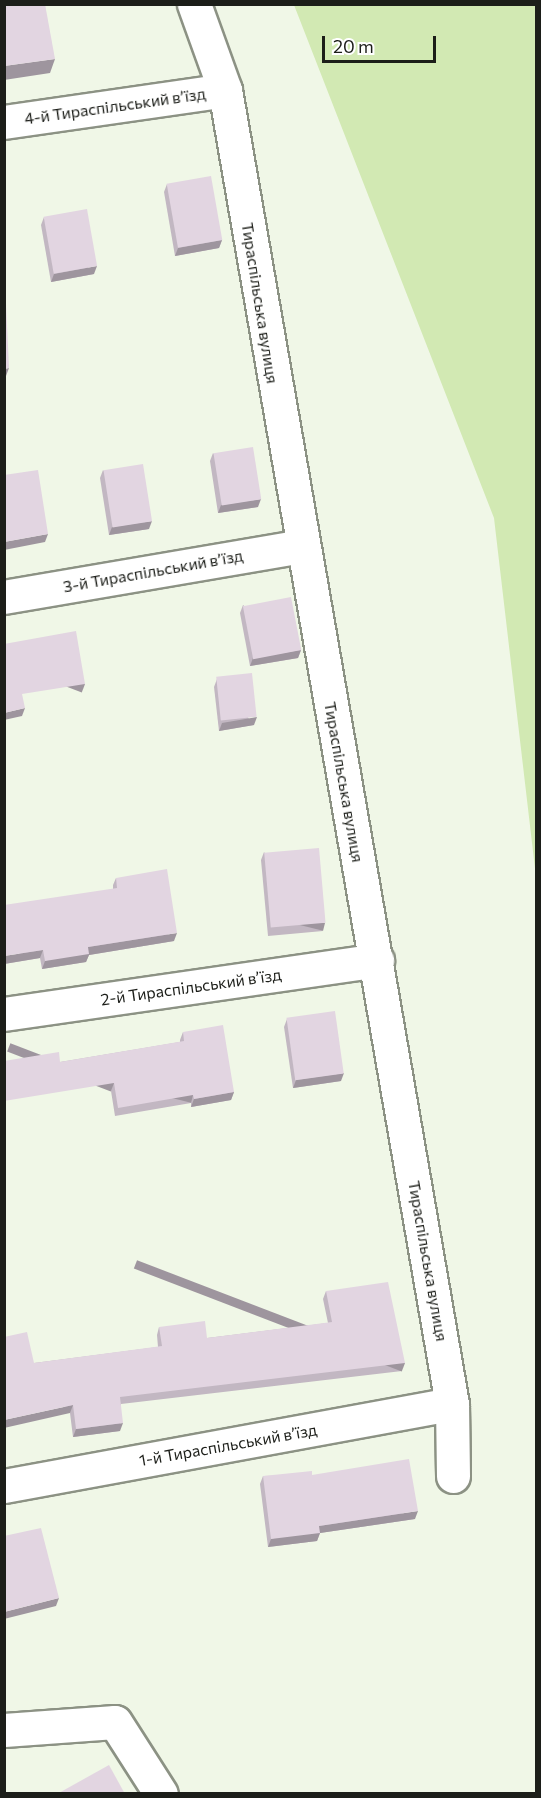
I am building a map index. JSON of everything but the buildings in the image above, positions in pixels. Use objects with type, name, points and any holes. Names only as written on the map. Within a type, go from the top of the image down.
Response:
[{"type":"street","name":"Тираспільська вулиця","points":[[194,4],[225,90],[301,546],[377,960],[452,1404],[453,1476]]},
{"type":"street","name":"4-й Тираспільський в’їзд","points":[[4,122],[225,90]]},
{"type":"street","name":"3-й Тираспільський в’їзд","points":[[4,597],[301,546]]},
{"type":"street","name":"2-й Тираспільський в’їзд","points":[[4,1014],[377,960]]},
{"type":"street","name":"1-й Тираспільський в’їзд","points":[[4,1486],[452,1404]]},
{"type":"street","points":[[4,1730],[115,1722],[161,1794]]},
{"type":"green space","points":[[294,5],[536,5],[536,877],[494,518]]}]
